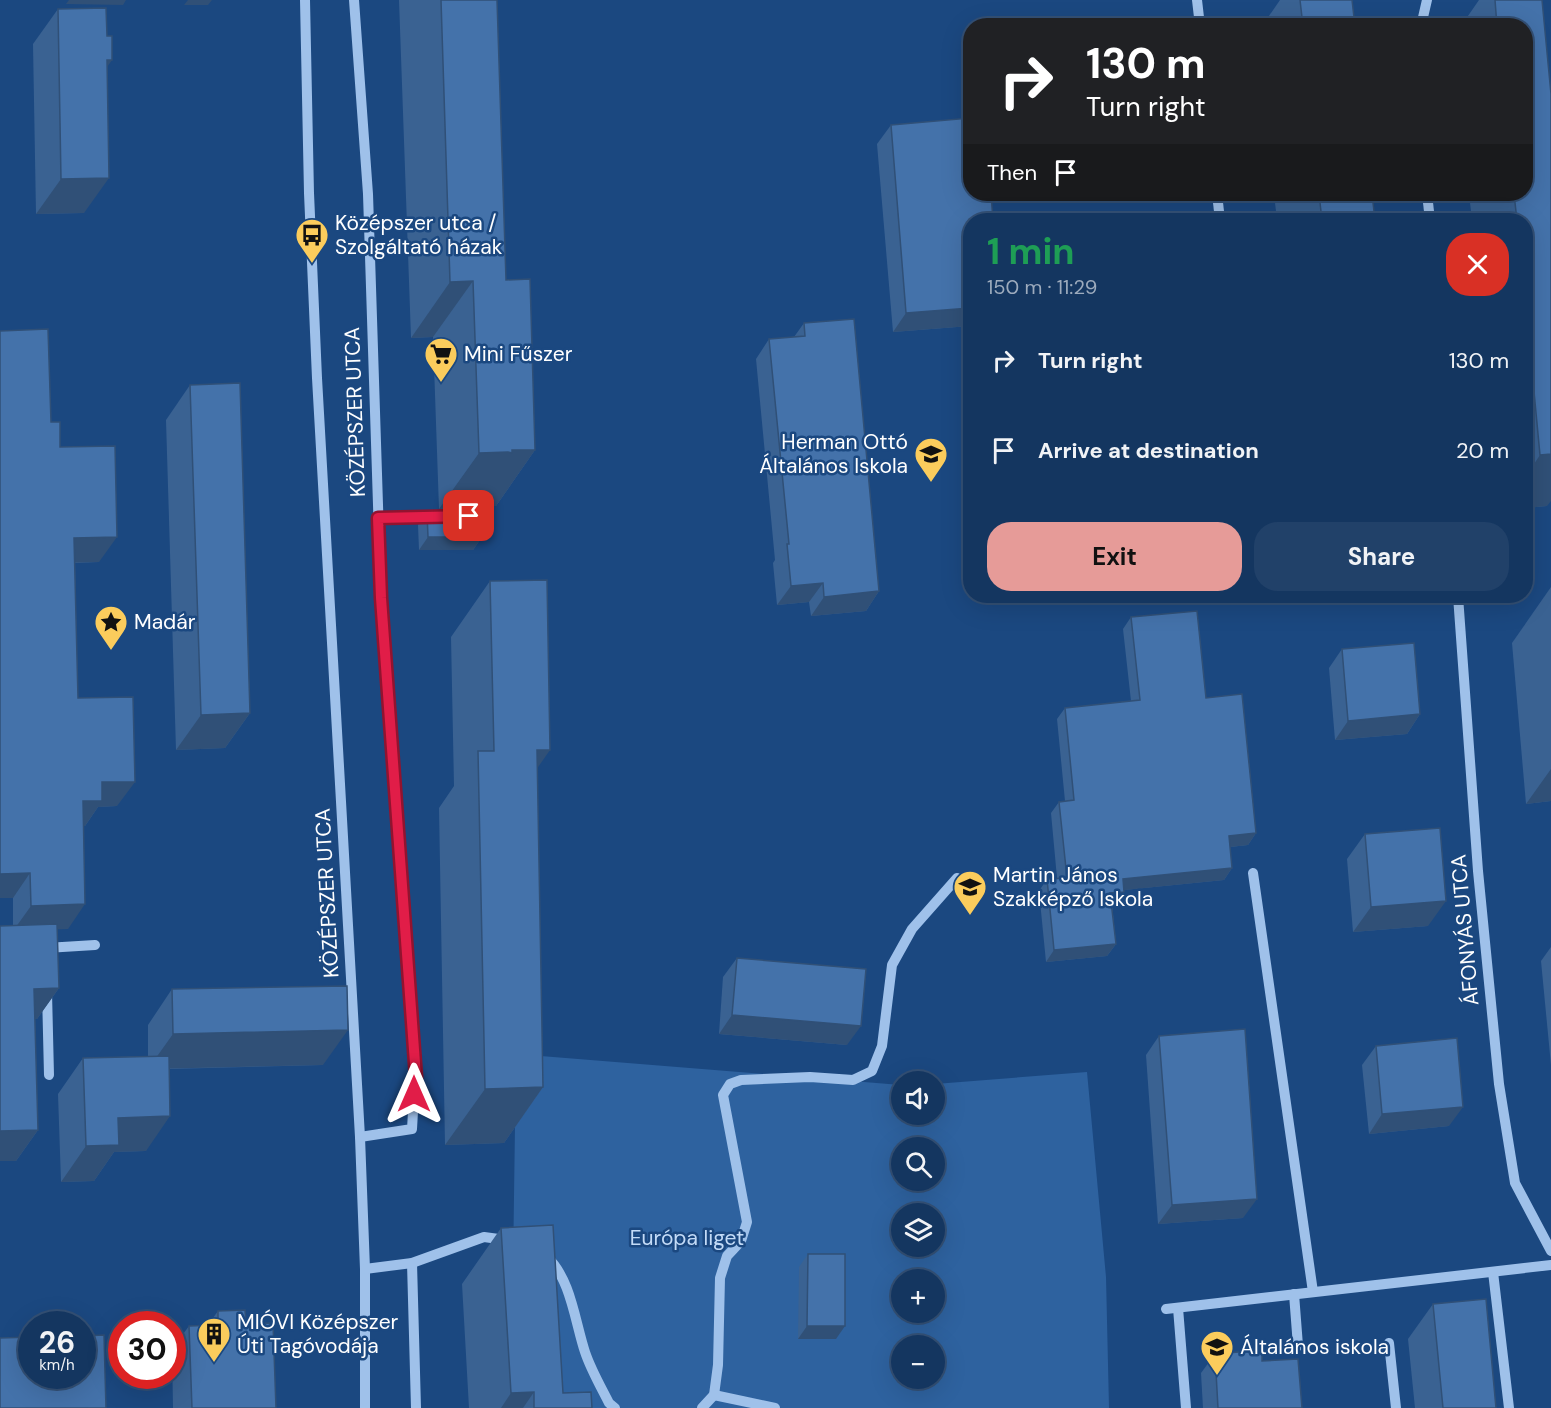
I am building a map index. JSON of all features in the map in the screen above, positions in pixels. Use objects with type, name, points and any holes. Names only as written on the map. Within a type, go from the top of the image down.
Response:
[{"type":"street","name":"KÖZÉPSZER UTCA","points":[[305,0],[309,193],[317,366],[360,1137],[365,1269],[365,1408]]},
{"type":"street","name":"KÖZÉPSZER UTCA","points":[[354,0],[368,194],[381,609],[416,1077],[412,1129],[360,1137]]},
{"type":"street","points":[[1197,0],[1199,18]]},
{"type":"street","points":[[1423,18],[1427,0]]},
{"type":"street","points":[[378,518],[446,516]]},
{"type":"street","name":"ÁFONYÁS UTCA","points":[[1459,603],[1478,871],[1499,1084],[1515,1182],[1551,1251]]},
{"type":"street","points":[[1254,873],[1313,1292]]},
{"type":"street","points":[[702,1408],[714,1395],[718,1365],[720,1278],[727,1256],[741,1241],[747,1222],[723,1095],[730,1084],[741,1080],[810,1077],[853,1080],[872,1071],[882,1046],[892,965],[912,929],[957,878]]},
{"type":"street","points":[[46,959],[45,948],[95,945]]},
{"type":"street","points":[[46,982],[49,1074]]},
{"type":"street","points":[[365,1269],[412,1263],[484,1238],[515,1240]]},
{"type":"street","points":[[539,1250],[556,1265],[571,1298],[586,1355],[609,1404],[615,1408]]},
{"type":"street","points":[[412,1263],[416,1408]]},
{"type":"street","points":[[1166,1309],[1551,1265]]},
{"type":"street","points":[[1493,1272],[1509,1408]]},
{"type":"street","points":[[1294,1294],[1298,1346]]},
{"type":"street","points":[[1178,1308],[1186,1408]]},
{"type":"street","points":[[1389,1343],[1396,1408]]},
{"type":"street","points":[[714,1395],[775,1408]]},
{"type":"green space","name":"Európa liget","points":[[516,1054],[891,1084],[891,1125],[945,1125],[945,1083],[1087,1072],[1106,1277],[1109,1408],[517,1408],[513,1268]]},
{"type":"building","points":[[441,0],[497,0],[506,280],[530,279],[535,450],[479,453],[473,281],[450,282]]},
{"type":"building","points":[[1300,0],[1352,0],[1354,18],[1302,18]]},
{"type":"building","points":[[1495,0],[1542,0],[1551,94],[1551,454],[1540,455],[1533,381],[1533,213],[1516,213],[1515,201],[1533,201],[1533,18],[1496,18]]},
{"type":"building","points":[[106,8],[107,36],[112,36],[112,60],[107,60],[109,178],[61,179],[58,9]]},
{"type":"building","points":[[963,119],[963,201],[992,201],[992,213],[963,213],[963,309],[906,313],[891,125]]},
{"type":"building","points":[[1320,201],[1373,201],[1374,213],[1321,213]]},
{"type":"building","points":[[854,319],[879,591],[824,597],[823,583],[791,586],[769,339],[805,336],[804,323]]},
{"type":"building","points":[[48,329],[51,422],[60,422],[60,447],[115,446],[117,537],[74,538],[78,698],[133,697],[135,782],[102,782],[102,801],[83,801],[85,904],[31,906],[30,873],[0,874],[0,331]]},
{"type":"building","points":[[240,383],[250,713],[201,715],[190,385]]},
{"type":"building","points":[[482,509],[482,537],[428,537],[427,512]]},
{"type":"building","points":[[547,580],[550,750],[537,750],[543,1087],[485,1089],[478,751],[494,751],[490,581]]},
{"type":"building","points":[[1197,611],[1206,698],[1242,694],[1256,833],[1229,836],[1232,868],[1123,879],[1124,892],[1110,893],[1116,944],[1054,950],[1047,879],[1067,878],[1059,802],[1074,800],[1065,708],[1140,700],[1131,617]]},
{"type":"building","points":[[1414,643],[1420,714],[1348,721],[1342,649]]},
{"type":"building","points":[[1440,828],[1446,901],[1371,907],[1365,834]]},
{"type":"building","points":[[57,924],[59,988],[34,989],[38,1130],[0,1131],[0,926]]},
{"type":"building","points":[[737,958],[866,969],[861,1026],[732,1015]]},
{"type":"building","points":[[347,986],[348,1030],[173,1034],[172,989]]},
{"type":"building","points":[[1245,1029],[1257,1199],[1172,1205],[1159,1036]]},
{"type":"building","points":[[1457,1038],[1463,1107],[1382,1114],[1376,1046]]},
{"type":"building","points":[[169,1056],[170,1116],[118,1118],[119,1145],[86,1146],[83,1058]]},
{"type":"building","points":[[553,1225],[563,1393],[591,1392],[592,1408],[534,1408],[534,1392],[511,1393],[501,1228]]},
{"type":"building","points":[[808,1254],[845,1254],[845,1326],[807,1326]]},
{"type":"building","points":[[1486,1299],[1496,1408],[1443,1408],[1433,1304]]},
{"type":"building","points":[[245,1310],[246,1324],[273,1323],[276,1408],[192,1408],[189,1326],[218,1325],[218,1311]]},
{"type":"building","points":[[96,1335],[104,1335],[106,1408],[0,1408],[0,1338],[18,1337],[18,1389],[96,1389]]},
{"type":"building","points":[[1262,1351],[1262,1361],[1298,1359],[1302,1408],[1218,1408],[1215,1354]]},
{"type":"place","name":"Középszer utca / Szolgáltató házak","points":[[312,264]]},
{"type":"place","name":"Mini Fűszer","points":[[441,383]]},
{"type":"place","name":"Herman Ottó Általános Iskola","points":[[931,483]]},
{"type":"place","name":"Madár","points":[[111,651]]},
{"type":"place","name":"Martin János Szakképző Iskola","points":[[970,916]]},
{"type":"place","name":"MIÓVI Középszer Úti Tagóvodája","points":[[214,1363]]},
{"type":"place","name":"Általános iskola","points":[[1217,1376]]},
{"type":"route","points":[[414,1094],[416,1077],[381,598],[378,518],[469,516]]}]
